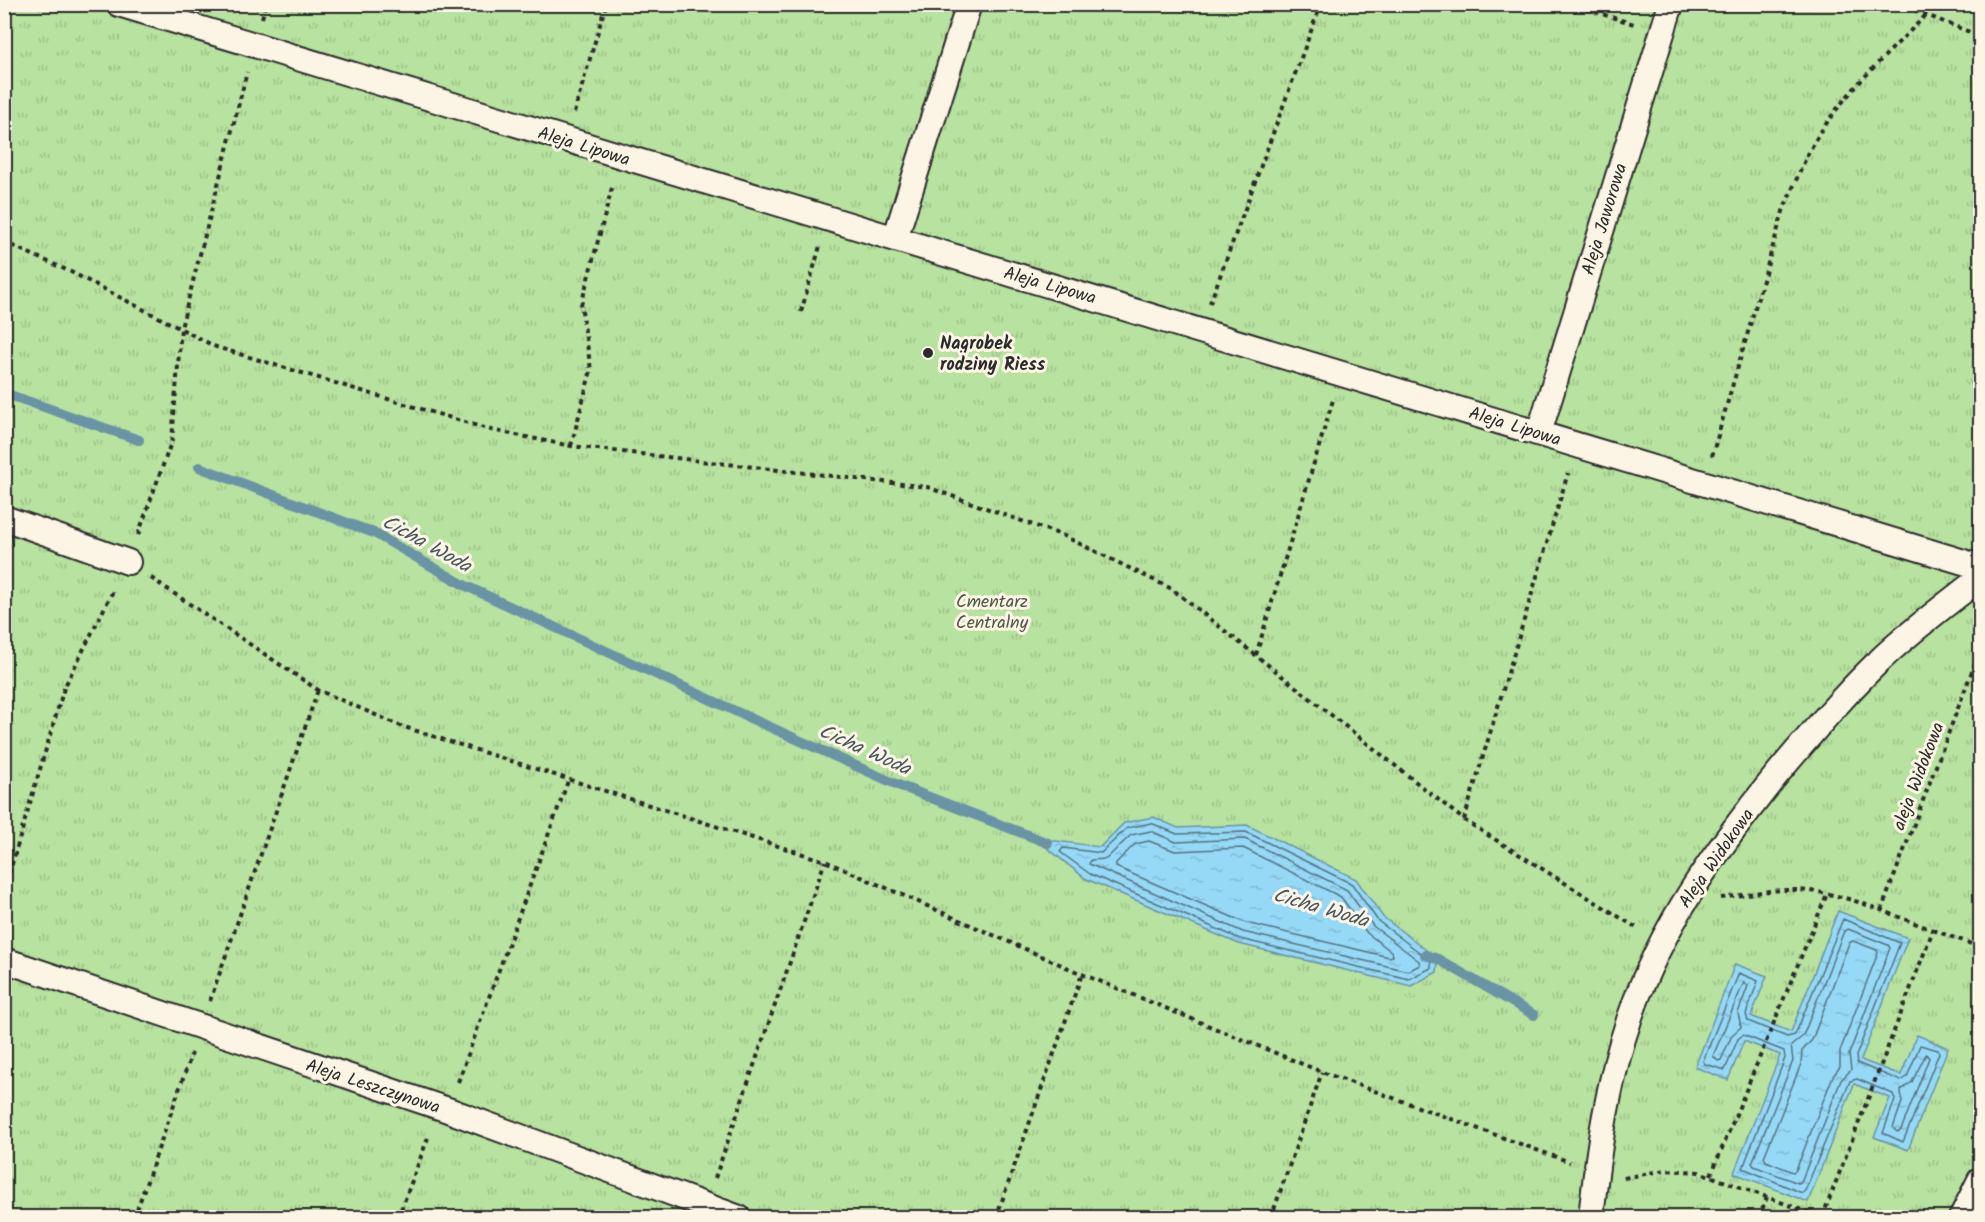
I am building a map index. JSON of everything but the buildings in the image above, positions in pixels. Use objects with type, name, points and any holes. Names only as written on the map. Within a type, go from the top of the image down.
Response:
[{"type":"street","name":"Aleja Lipowa","points":[[119,4],[1980,567]]},
{"type":"street","points":[[895,239],[969,4]]},
{"type":"street","name":"Aleja Jaworowa","points":[[1539,433],[1671,4]]},
{"type":"street","points":[[4,518],[128,562]]},
{"type":"street","name":"Aleja Widokowa","points":[[1591,1218],[1595,1177],[1605,1120],[1630,1018],[1661,943],[1684,902],[1728,837],[1827,716],[1880,660],[1980,578]]},
{"type":"street","name":"Aleja Leszczynowa","points":[[4,960],[200,1029],[448,1110],[739,1218]]},
{"type":"street","points":[[1960,1218],[1980,1180]]},
{"type":"path","points":[[4,891],[64,688],[128,562],[172,440],[181,328],[266,4]]},
{"type":"path","points":[[566,140],[606,4]]},
{"type":"path","points":[[1200,330],[1321,4]]},
{"type":"path","points":[[1569,4],[1661,32]]},
{"type":"path","points":[[1898,4],[1980,36]]},
{"type":"path","points":[[1704,483],[1785,208],[1800,171],[1815,141],[1853,89],[1926,15],[1930,4]]},
{"type":"path","points":[[571,446],[591,370],[581,305],[620,156]]},
{"type":"path","points":[[801,312],[828,219]]},
{"type":"path","points":[[4,242],[71,272],[216,346],[490,430],[571,446],[927,487],[1064,536],[1172,589],[1464,820],[1661,943]]},
{"type":"path","points":[[1256,655],[1341,374]]},
{"type":"path","points":[[1464,820],[1577,445]]},
{"type":"path","points":[[128,562],[318,690],[401,726],[825,861],[1082,974],[1322,1072],[1595,1177],[1665,1170],[1711,1175],[1822,1217],[1933,930]]},
{"type":"path","name":"aleja Widokowa","points":[[1881,911],[1980,650]]},
{"type":"path","points":[[134,1218],[318,690]]},
{"type":"path","points":[[398,1218],[433,1125],[448,1110],[568,781]]},
{"type":"path","points":[[705,1206],[825,861]]},
{"type":"path","points":[[1684,902],[1792,890],[1827,894],[1980,947]]},
{"type":"path","points":[[1711,1175],[1827,894]]},
{"type":"path","points":[[996,1218],[1082,974]]},
{"type":"path","points":[[1271,1218],[1322,1072]]},
{"type":"path","points":[[1759,1218],[1767,1197]]},
{"type":"green space","name":"Cmentarz Centralny","points":[[5,5],[1980,5],[1980,1217],[5,1217]]},
{"type":"water","points":[[1153,817],[1178,828],[1247,825],[1356,879],[1383,917],[1438,959],[1437,972],[1411,986],[1239,944],[1086,879],[1035,838],[1100,847],[1124,823]]},
{"type":"water","points":[[1838,911],[1908,938],[1861,1060],[1901,1075],[1917,1035],[1948,1048],[1908,1150],[1874,1137],[1890,1098],[1854,1084],[1808,1202],[1734,1173],[1780,1055],[1744,1041],[1728,1080],[1695,1067],[1735,964],[1767,976],[1751,1016],[1791,1032]]},
{"type":"waterway","name":"Cicha Woda","points":[[4,393],[139,440]]},
{"type":"waterway","name":"Cicha Woda","points":[[199,467],[374,533],[464,585],[750,718],[898,785],[1048,843]]},
{"type":"waterway","name":"Cicha Woda","points":[[1425,955],[1438,959],[1534,1015]]},
{"type":"place","name":"Nagrobek rodziny Riess","points":[[928,353]]}]
